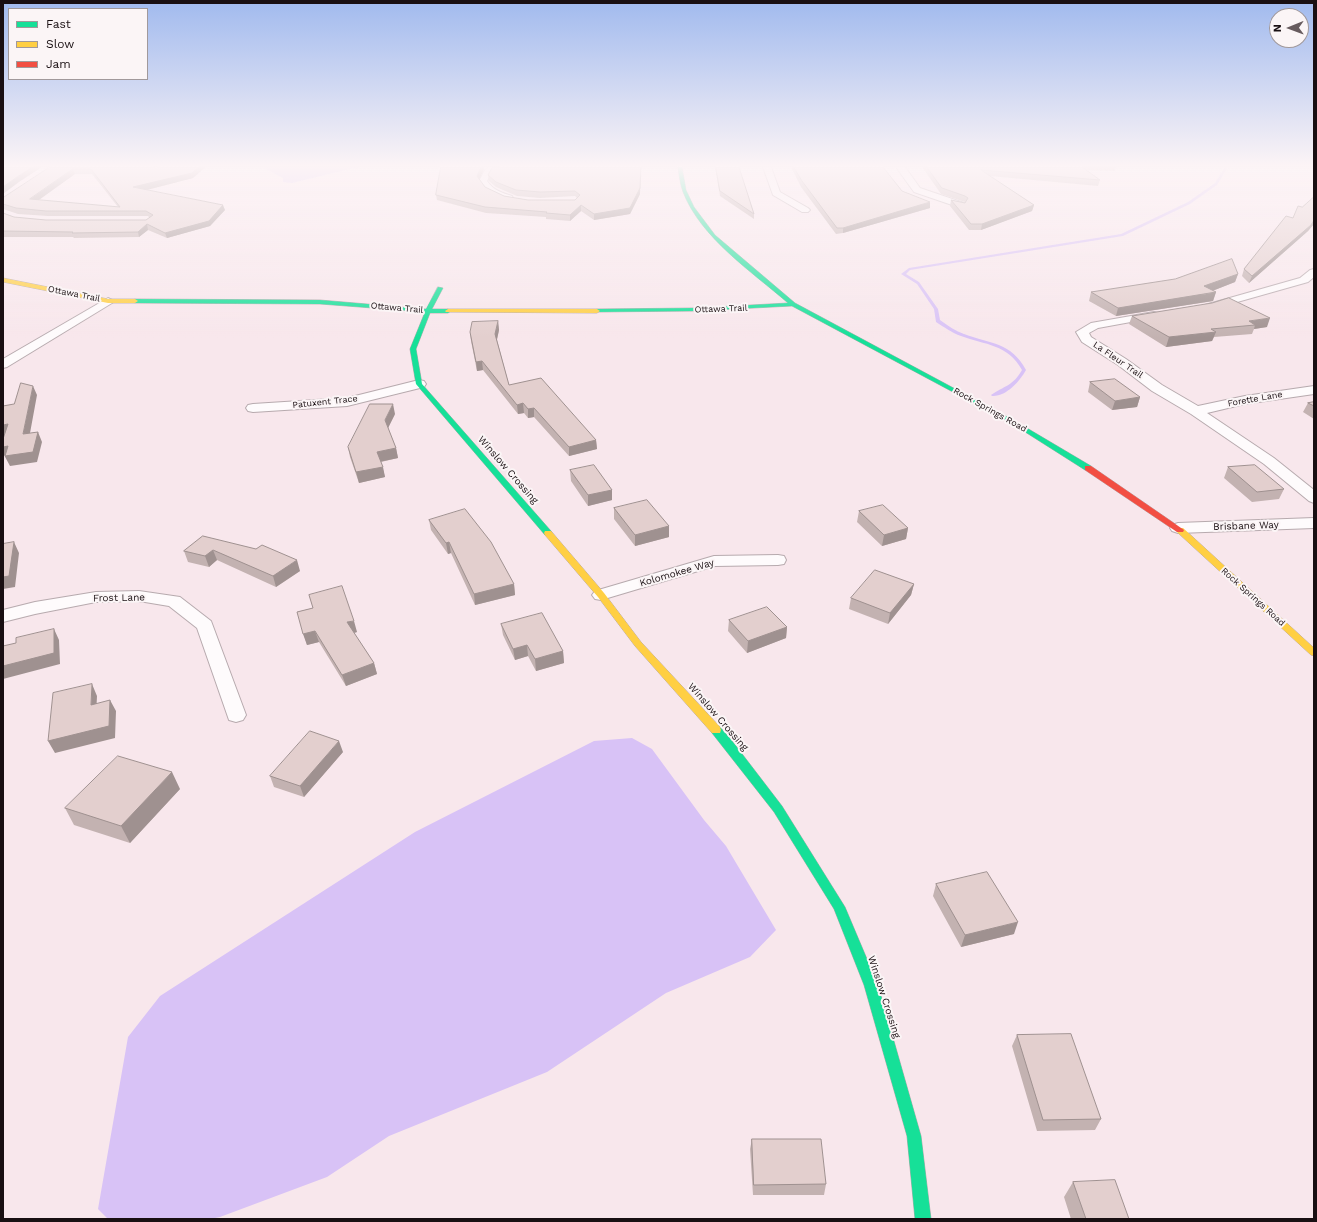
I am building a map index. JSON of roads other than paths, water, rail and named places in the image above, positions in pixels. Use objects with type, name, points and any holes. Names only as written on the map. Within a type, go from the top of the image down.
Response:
[{"type":"street","name":"Rock Springs Road","points":[[705,224],[713,236],[793,304],[1013,422],[1074,459],[1178,528],[1314,652]]},
{"type":"street","points":[[1194,309],[1209,307],[1304,280],[1314,272]]},
{"type":"street","name":"Ottawa Trail","points":[[3,280],[108,301],[320,302],[428,311],[664,311],[749,308],[793,304]]},
{"type":"street","points":[[419,384],[413,349],[428,311],[440,288]]},
{"type":"street","points":[[3,364],[108,301]]},
{"type":"street","name":"La Fleur Trail","points":[[1163,314],[1095,325],[1082,332],[1086,339],[1096,346],[1122,362],[1157,388],[1196,411],[1269,461],[1314,498]]},
{"type":"street","name":"Patuxent Trace","points":[[253,408],[347,402],[419,384]]},
{"type":"street","name":"Winslow Crossing","points":[[419,384],[601,595],[638,644],[729,745],[778,809],[840,907],[871,985],[914,1136],[923,1219]]},
{"type":"street","name":"Forette Lane","points":[[1196,411],[1245,400],[1314,390]]},
{"type":"street","name":"Brisbane Way","points":[[1178,528],[1314,523]]},
{"type":"street","name":"Kolomokee Way","points":[[601,595],[714,561],[778,560]]},
{"type":"street","name":"Frost Lane","points":[[3,616],[35,608],[96,598],[139,596],[174,601],[205,625],[236,715]]},
{"type":"waterway","points":[[994,395],[1008,388],[1018,379],[1024,370],[1020,362],[1001,347],[960,334],[938,321],[936,309],[918,283],[903,274],[909,269],[1122,235],[1145,224]]}]
